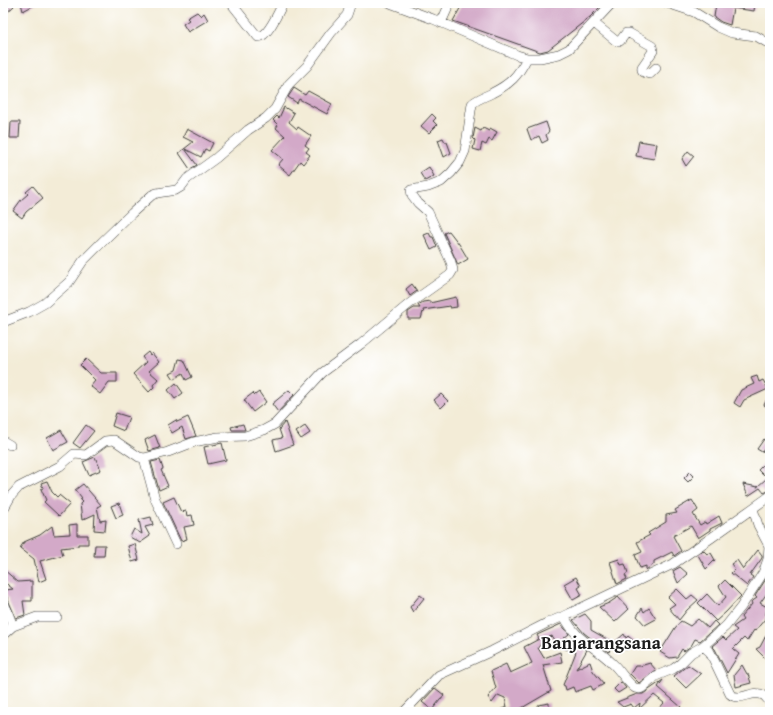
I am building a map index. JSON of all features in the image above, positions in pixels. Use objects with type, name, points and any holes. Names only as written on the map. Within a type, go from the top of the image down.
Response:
[{"type":"street","points":[[231,3],[258,37],[261,37],[264,36],[270,28],[283,3]]},
{"type":"street","points":[[3,322],[29,312],[45,303],[69,282],[83,261],[152,195],[176,190],[181,187],[187,179],[216,158],[248,130],[266,118],[275,109],[289,84],[307,66],[331,33],[347,15],[351,3]]},
{"type":"street","points":[[390,3],[527,58],[540,58],[559,54],[569,49],[612,3]]},
{"type":"street","points":[[441,23],[450,3]]},
{"type":"street","points":[[667,3],[694,12],[732,33],[756,36],[766,42],[770,42]]},
{"type":"street","points":[[594,23],[618,41],[628,33],[652,46],[653,51],[642,67],[642,70],[643,72],[650,74],[656,68]]},
{"type":"street","points":[[3,510],[10,496],[19,487],[60,466],[74,454],[86,455],[105,441],[114,440],[139,457],[144,458],[168,452],[194,442],[245,436],[264,430],[275,424],[322,373],[361,344],[409,304],[450,275],[453,270],[451,262],[428,212],[418,204],[412,195],[412,190],[436,184],[451,173],[464,155],[472,104],[481,97],[508,84],[519,73],[527,58]]},
{"type":"street","points":[[144,458],[155,499],[176,544]]},
{"type":"street","points":[[404,712],[439,674],[492,651],[540,626],[673,564],[770,496]]},
{"type":"street","points":[[564,616],[570,628],[612,662],[632,686],[637,689],[642,688],[660,674],[682,662],[691,653],[703,646],[726,626],[741,607],[763,573],[768,559],[769,546],[758,525],[753,509]]},
{"type":"street","points":[[3,600],[13,626]]},
{"type":"street","points":[[3,634],[13,626],[37,617],[57,617]]},
{"type":"street","points":[[703,646],[710,652],[730,694],[736,698],[761,694],[770,702]]},
{"type":"building","points":[[3,3],[11,3],[14,6],[3,16]]},
{"type":"building","points":[[21,3],[38,3],[23,11]]},
{"type":"building","points":[[463,3],[604,3],[590,17],[548,50],[540,52],[453,21]]},
{"type":"building","points":[[725,3],[755,3],[754,11],[733,8],[730,25],[721,22],[714,17],[716,4],[725,5]]},
{"type":"building","points":[[197,12],[201,16],[204,13],[208,20],[188,32],[183,24],[189,20],[187,18]]},
{"type":"building","points":[[294,88],[305,95],[308,91],[332,104],[327,114],[299,99],[297,103],[288,97]]},
{"type":"building","points":[[284,107],[294,113],[289,122],[297,129],[298,127],[311,136],[305,145],[309,148],[306,152],[310,155],[303,164],[300,161],[290,175],[278,165],[283,159],[272,150],[285,136],[276,128],[278,125],[273,120],[277,116],[279,118]]},
{"type":"building","points":[[432,114],[436,118],[433,121],[437,125],[429,133],[421,126]]},
{"type":"building","points":[[11,122],[20,122],[19,138],[10,138]]},
{"type":"building","points":[[546,122],[549,131],[546,135],[548,140],[542,143],[539,136],[531,140],[527,129]]},
{"type":"building","points":[[475,128],[481,131],[483,128],[489,131],[490,128],[497,132],[492,141],[489,139],[486,145],[482,143],[480,151],[473,149]]},
{"type":"building","points":[[187,129],[213,143],[209,151],[205,149],[201,157],[185,149],[197,165],[190,169],[179,153],[193,142],[183,137]]},
{"type":"building","points":[[443,138],[445,142],[447,142],[451,153],[444,157],[438,140]]},
{"type":"building","points":[[639,141],[657,144],[654,159],[636,156]]},
{"type":"building","points":[[688,151],[694,156],[686,166],[682,159]]},
{"type":"building","points":[[429,167],[434,176],[425,181],[420,173]]},
{"type":"building","points":[[33,186],[43,198],[26,212],[22,218],[13,211],[21,200],[28,194],[26,192]]},
{"type":"building","points":[[449,231],[468,259],[458,265],[444,233]]},
{"type":"building","points":[[429,233],[431,237],[433,237],[437,247],[431,250],[424,235]]},
{"type":"building","points":[[412,284],[417,291],[410,296],[406,289]]},
{"type":"building","points":[[456,297],[457,307],[450,308],[450,306],[423,310],[424,313],[423,312],[421,319],[408,319],[408,312],[414,308],[420,308],[418,305],[423,302],[430,301],[430,303]]},
{"type":"building","points":[[148,352],[150,355],[152,353],[159,362],[149,371],[158,379],[153,385],[154,387],[149,392],[133,374],[146,362],[142,357]]},
{"type":"building","points":[[86,359],[101,373],[117,373],[117,382],[109,382],[100,394],[90,386],[95,380],[80,365]]},
{"type":"building","points":[[179,359],[184,360],[192,377],[186,380],[183,373],[174,379],[170,373],[176,370]]},
{"type":"building","points":[[757,376],[759,382],[763,380],[768,389],[744,400],[740,407],[734,403],[741,390],[754,384],[751,378]]},
{"type":"building","points":[[176,383],[183,393],[175,399],[168,390]]},
{"type":"building","points":[[289,390],[294,395],[278,412],[272,404]]},
{"type":"building","points":[[259,392],[266,402],[253,412],[244,400],[253,393],[255,395]]},
{"type":"building","points":[[770,393],[770,409],[764,405]]},
{"type":"building","points":[[441,394],[448,401],[441,408],[434,400]]},
{"type":"building","points":[[116,413],[129,417],[124,431],[112,426]]},
{"type":"building","points":[[188,417],[196,436],[186,439],[182,427],[172,433],[168,425],[176,420],[177,422]]},
{"type":"building","points":[[285,422],[293,445],[276,451],[273,440],[282,438],[279,429]]},
{"type":"building","points":[[243,424],[245,430],[232,430],[231,427]]},
{"type":"building","points":[[86,425],[94,431],[80,448],[73,443]]},
{"type":"building","points":[[305,426],[310,433],[301,439],[296,432]]},
{"type":"building","points":[[61,430],[68,442],[53,450],[47,438]]},
{"type":"building","points":[[155,435],[160,448],[149,451],[145,440]]},
{"type":"building","points":[[764,439],[769,443],[762,452],[757,449]]},
{"type":"building","points":[[222,443],[226,460],[208,464],[204,447]]},
{"type":"building","points":[[95,457],[101,470],[89,475],[83,462]]},
{"type":"building","points":[[160,460],[163,469],[161,470],[168,486],[159,490],[151,462]]},
{"type":"building","points":[[766,462],[770,468],[763,475],[758,470]]},
{"type":"building","points":[[690,472],[694,476],[688,482],[684,478]]},
{"type":"building","points":[[766,479],[770,483],[770,490],[764,493],[760,488],[748,496],[743,484],[758,487]]},
{"type":"building","points":[[47,481],[52,492],[57,497],[59,495],[70,504],[59,516],[44,502],[46,500],[41,489],[43,488],[41,483]]},
{"type":"building","points":[[83,484],[101,505],[97,507],[100,521],[106,520],[105,531],[94,530],[95,514],[82,520],[80,504],[82,502],[80,500],[82,499],[75,490]]},
{"type":"building","points":[[174,497],[181,512],[186,511],[187,516],[192,515],[194,525],[184,527],[187,539],[181,541],[163,502]]},
{"type":"building","points":[[692,500],[698,510],[693,514],[700,525],[705,522],[706,524],[719,516],[722,523],[710,529],[698,538],[691,526],[673,536],[681,551],[674,556],[672,552],[654,561],[654,564],[646,570],[646,566],[640,568],[635,555],[642,552],[637,542],[650,535],[648,533],[666,522],[666,515],[677,513],[675,510]]},
{"type":"building","points":[[119,503],[123,515],[116,518],[111,506]]},
{"type":"building","points":[[151,517],[153,525],[145,527],[150,536],[140,543],[130,537],[134,529],[142,534],[139,520]]},
{"type":"building","points":[[77,524],[77,535],[88,535],[88,544],[78,544],[78,546],[61,548],[63,555],[40,561],[46,579],[39,582],[34,559],[20,548],[24,542],[40,535],[52,526],[54,535],[70,534],[69,525]]},
{"type":"building","points":[[135,544],[139,560],[132,562],[128,546]]},
{"type":"building","points":[[95,545],[105,545],[104,556],[94,556]]},
{"type":"building","points":[[703,550],[707,554],[711,553],[715,560],[706,569],[698,555]]},
{"type":"building","points":[[758,550],[762,555],[762,558],[750,575],[753,577],[747,586],[731,573],[735,569],[731,564],[737,560],[743,569]]},
{"type":"building","points":[[619,559],[621,565],[625,564],[628,573],[625,575],[627,579],[617,584],[610,562]]},
{"type":"building","points":[[680,567],[688,574],[678,583],[673,571]]},
{"type":"building","points":[[3,569],[18,582],[32,581],[32,601],[23,601],[25,615],[16,618],[6,595],[6,590],[13,589],[3,581]]},
{"type":"building","points":[[576,577],[581,586],[578,588],[582,595],[573,600],[564,584]]},
{"type":"building","points":[[766,579],[770,582],[770,589],[760,603],[767,607],[765,619],[755,631],[754,630],[747,641],[744,638],[733,649],[739,654],[727,673],[712,646],[723,637],[726,640],[737,630],[733,627],[743,620],[741,617],[752,604],[751,602],[757,598],[755,596]]},
{"type":"building","points":[[725,580],[741,596],[716,621],[698,603],[707,594],[718,606],[726,597],[719,586]]},
{"type":"building","points":[[677,589],[687,599],[692,595],[698,600],[679,620],[669,608],[675,604],[668,597]]},
{"type":"building","points":[[420,595],[424,598],[413,612],[410,607]]},
{"type":"building","points":[[618,597],[629,609],[615,622],[599,607]]},
{"type":"building","points":[[642,608],[644,612],[649,608],[656,619],[645,625],[637,616]]},
{"type":"building","points":[[585,614],[591,621],[591,630],[612,642],[609,652],[584,633],[573,620]]},
{"type":"building","points":[[698,619],[708,628],[714,621],[718,625],[700,641],[695,639],[691,646],[684,651],[682,649],[677,657],[670,658],[660,652],[681,621],[690,626]]},
{"type":"building","points":[[561,624],[569,634],[564,638],[577,642],[587,650],[576,669],[590,662],[593,671],[604,684],[593,690],[591,686],[575,692],[573,687],[566,690],[565,686],[563,685],[576,652],[556,646],[552,636],[544,639],[538,648],[544,658],[560,652],[562,662],[543,665],[551,691],[515,712],[494,712],[507,707],[505,698],[498,695],[492,703],[488,697],[496,688],[491,671],[506,664],[510,673],[532,663],[524,647],[539,639],[537,635]]},
{"type":"building","points":[[770,628],[770,657],[765,658],[756,649],[760,647]]},
{"type":"building","points":[[624,634],[626,638],[628,636],[636,643],[626,650],[615,642]]},
{"type":"building","points":[[650,663],[656,670],[639,683],[630,674],[635,666]]},
{"type":"building","points":[[688,665],[701,674],[686,688],[674,676]]},
{"type":"building","points":[[742,665],[748,674],[751,683],[736,687],[734,675]]},
{"type":"building","points":[[663,680],[658,687],[681,707],[678,712],[656,712],[664,703],[654,695],[639,709],[640,703],[634,708],[631,704],[623,707],[617,702],[637,694],[643,694]]},
{"type":"building","points":[[621,682],[626,688],[618,693],[614,689]]},
{"type":"building","points":[[435,688],[444,695],[432,710],[422,702]]},
{"type":"building","points":[[549,703],[549,710],[539,712],[538,705]]},
{"type":"district","name":"Banjarangsana","points":[[601,642]]}]
